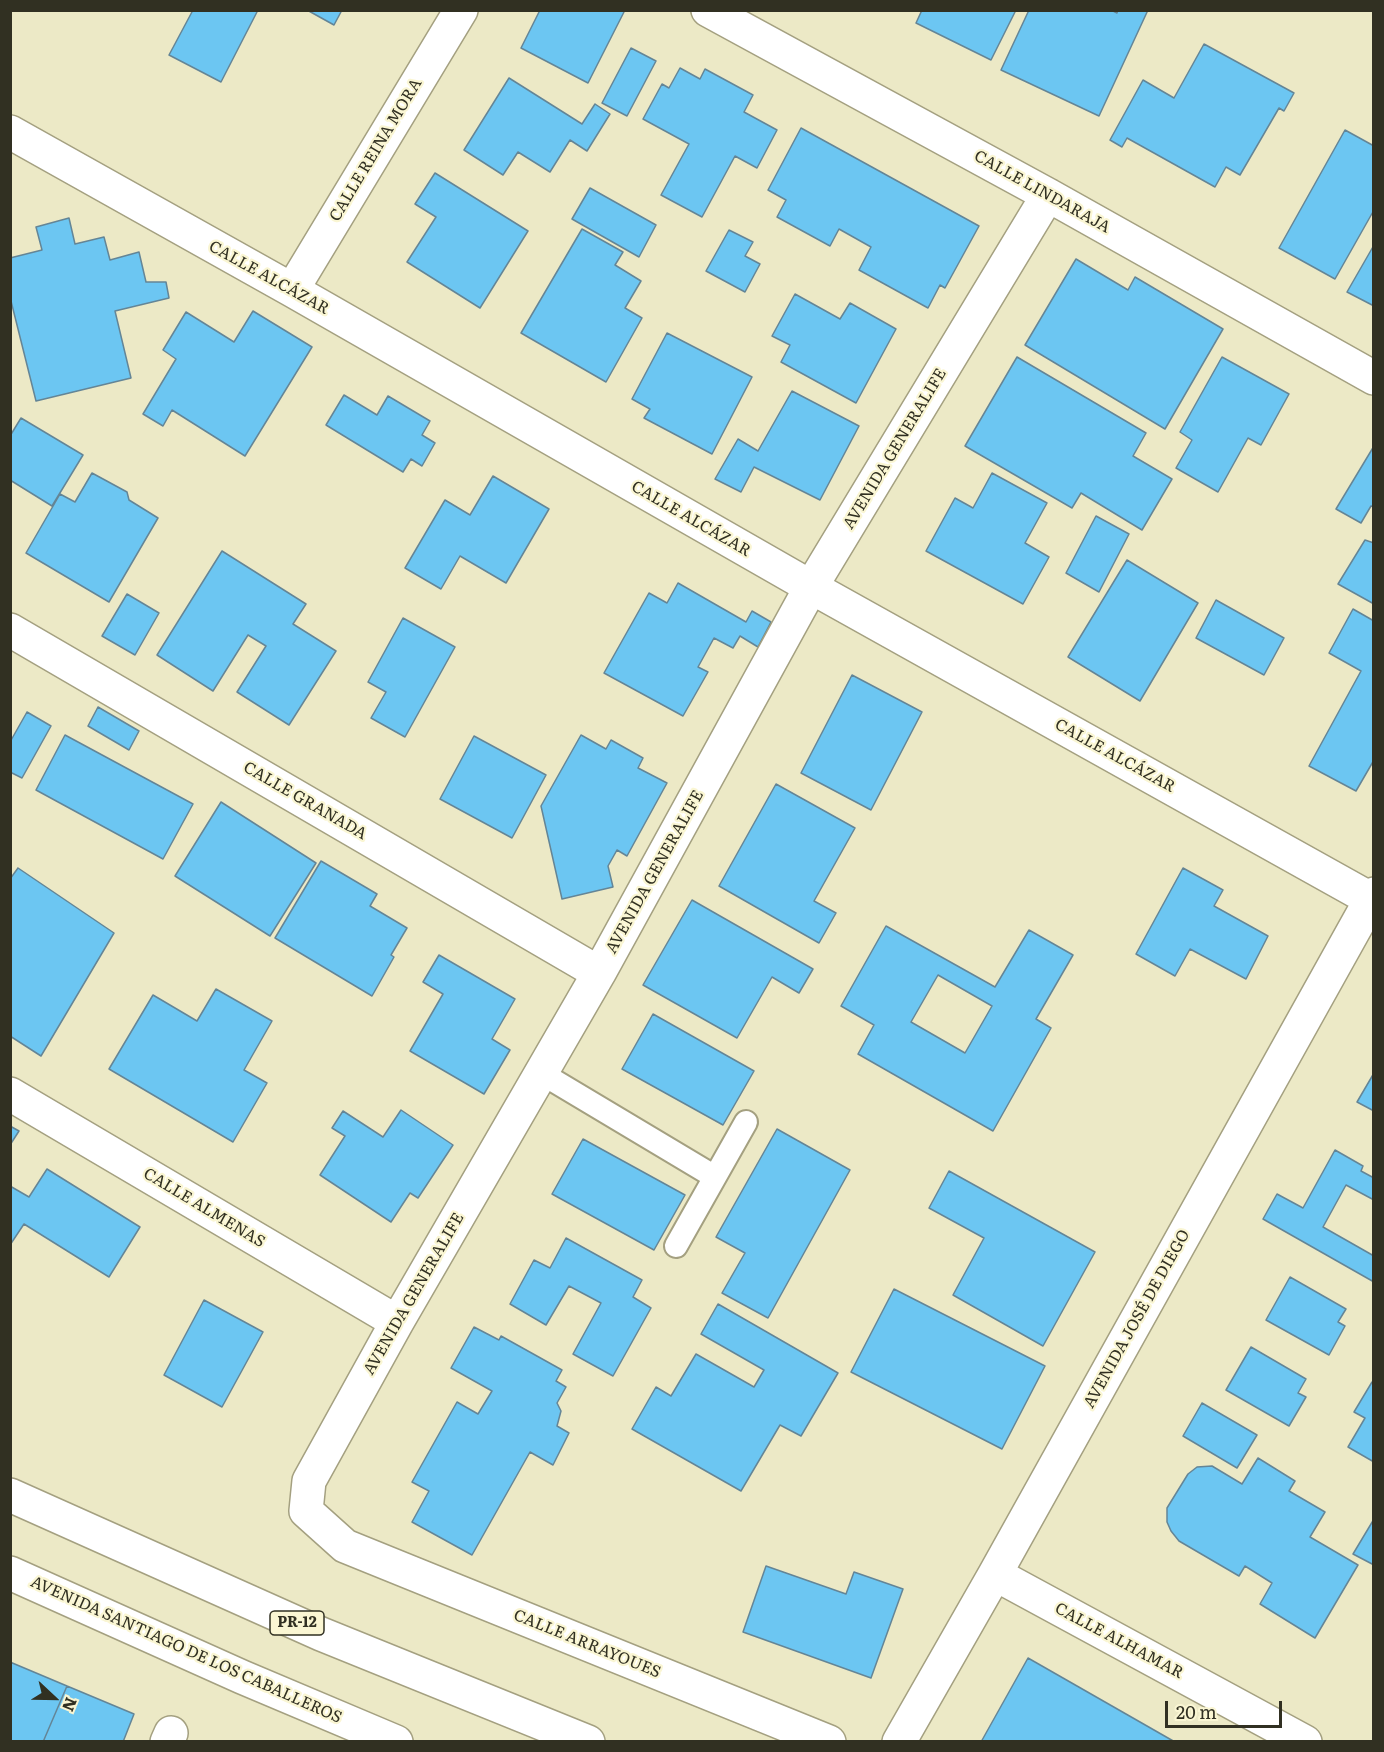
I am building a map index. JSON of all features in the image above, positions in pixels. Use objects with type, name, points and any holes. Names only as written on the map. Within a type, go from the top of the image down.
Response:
[{"type":"main road","name":"CALLE REINA MORA","points":[[292,290],[461,10]]},
{"type":"main road","name":"CALLE LINDARAJA","points":[[708,10],[1048,195],[1374,378]]},
{"type":"main road","name":"CALLE ALCÁZAR","points":[[10,132],[292,290],[811,587],[1373,898]]},
{"type":"main road","name":"AVENIDA GENERALIFE","points":[[345,1546],[306,1511],[309,1481],[397,1322],[600,973],[811,587],[1048,195]]},
{"type":"main road","name":"CALLE GRANADA","points":[[10,630],[600,973]]},
{"type":"main road","name":"AVENIDA JOSÉ DE DIEGO","points":[[899,1742],[1373,898]]},
{"type":"main road","name":"CALLE ALMENAS","points":[[10,1094],[397,1322]]},
{"type":"main road","name":"PR-12","points":[[10,1495],[321,1634],[588,1742]]},
{"type":"main road","name":"CALLE ARRAYOUES","points":[[345,1546],[828,1742]]},
{"type":"main road","name":"AVENIDA SANTIAGO DE LOS CABALLEROS","points":[[10,1573],[242,1677],[396,1742]]},
{"type":"main road","name":"CALLE ALHAMAR","points":[[995,1574],[1305,1742]]},
{"type":"lane","points":[[541,1073],[715,1177]]},
{"type":"lane","points":[[676,1246],[746,1122]]},
{"type":"building","points":[[193,10],[258,10],[221,82],[169,55]]},
{"type":"building","points":[[307,10],[342,10],[334,25]]},
{"type":"building","points":[[540,10],[625,10],[588,83],[521,48]]},
{"type":"building","points":[[922,10],[1016,10],[991,60],[916,23]]},
{"type":"building","points":[[1029,10],[1111,10],[1117,13],[1118,10],[1148,10],[1099,116],[1001,70]]},
{"type":"building","points":[[1204,44],[1294,93],[1284,111],[1279,108],[1240,175],[1226,167],[1215,187],[1127,138],[1122,147],[1110,140],[1143,80],[1174,98]]},
{"type":"building","points":[[631,48],[656,61],[627,116],[602,103]]},
{"type":"building","points":[[680,68],[700,79],[705,69],[753,95],[744,112],[777,130],[757,168],[735,156],[702,217],[661,195],[689,144],[643,119],[662,84],[669,88]]},
{"type":"building","points":[[509,78],[582,124],[595,104],[610,114],[587,151],[570,140],[550,172],[518,152],[503,175],[464,150]]},
{"type":"building","points":[[801,128],[979,226],[945,288],[940,285],[928,308],[859,270],[871,247],[839,229],[830,246],[777,217],[786,200],[768,190]]},
{"type":"building","points":[[1345,130],[1374,146],[1374,210],[1335,279],[1279,248]]},
{"type":"building","points":[[435,173],[528,231],[480,308],[407,262],[436,217],[415,204]]},
{"type":"building","points":[[590,188],[656,225],[639,257],[572,219]]},
{"type":"building","points":[[69,218],[75,244],[104,237],[110,260],[139,252],[146,282],[166,282],[169,298],[115,311],[131,378],[36,401],[10,297],[10,258],[42,250],[36,227]]},
{"type":"building","points":[[582,229],[623,252],[615,265],[641,281],[625,308],[642,318],[606,382],[521,333]]},
{"type":"building","points":[[729,230],[753,242],[745,256],[760,264],[745,292],[706,271]]},
{"type":"building","points":[[1374,245],[1374,306],[1347,292]]},
{"type":"building","points":[[1076,259],[1128,290],[1135,277],[1223,329],[1165,429],[1025,345]]},
{"type":"building","points":[[795,294],[840,319],[850,303],[896,329],[856,403],[781,362],[790,345],[772,336]]},
{"type":"building","points":[[253,311],[312,347],[245,456],[172,410],[163,426],[143,414],[176,359],[163,350],[186,312],[234,342]]},
{"type":"building","points":[[667,333],[752,377],[712,454],[644,418],[650,409],[632,399]]},
{"type":"building","points":[[1017,357],[1146,433],[1133,456],[1172,479],[1142,530],[1081,493],[1072,508],[965,446]]},
{"type":"building","points":[[1222,357],[1289,394],[1261,445],[1248,438],[1218,492],[1176,468],[1192,440],[1180,432]]},
{"type":"building","points":[[792,391],[859,426],[820,500],[754,467],[741,492],[715,479],[738,439],[758,451]]},
{"type":"building","points":[[344,395],[377,415],[388,396],[430,421],[422,435],[435,443],[422,466],[411,459],[403,472],[326,425]]},
{"type":"building","points":[[21,418],[83,455],[52,506],[10,480],[10,436]]},
{"type":"building","points":[[1374,446],[1374,507],[1371,506],[1361,523],[1336,509]]},
{"type":"building","points":[[92,473],[127,492],[129,500],[158,518],[109,602],[26,553],[60,494],[75,502]]},
{"type":"building","points":[[992,473],[1047,503],[1025,543],[1049,557],[1023,604],[926,551],[955,498],[973,508]]},
{"type":"building","points":[[493,476],[549,509],[506,583],[460,556],[441,589],[405,568],[445,500],[470,515]]},
{"type":"building","points":[[1096,516],[1129,534],[1099,592],[1066,573]]},
{"type":"building","points":[[1365,540],[1374,543],[1374,604],[1338,584]]},
{"type":"building","points":[[222,551],[306,604],[293,624],[336,651],[289,725],[237,692],[266,646],[248,635],[213,691],[157,655]]},
{"type":"building","points":[[1127,560],[1198,603],[1140,701],[1068,657]]},
{"type":"building","points":[[678,583],[746,622],[752,611],[771,622],[758,647],[740,636],[733,648],[714,638],[698,667],[708,672],[683,716],[604,673],[649,593],[667,603]]},
{"type":"building","points":[[127,594],[159,613],[135,655],[102,636]]},
{"type":"building","points":[[1216,600],[1284,638],[1264,675],[1196,638]]},
{"type":"building","points":[[1353,609],[1374,621],[1374,760],[1356,791],[1309,766],[1361,671],[1329,653]]},
{"type":"building","points":[[403,618],[455,647],[405,737],[371,718],[386,692],[368,682]]},
{"type":"building","points":[[852,675],[922,712],[871,810],[801,773]]},
{"type":"building","points":[[98,707],[139,731],[129,750],[88,726]]},
{"type":"building","points":[[27,712],[51,726],[22,778],[10,772],[10,742]]},
{"type":"building","points":[[65,735],[193,804],[163,859],[36,790]]},
{"type":"building","points":[[581,735],[606,749],[611,740],[643,758],[638,768],[667,783],[627,856],[617,850],[608,866],[613,887],[562,899],[541,806]]},
{"type":"building","points":[[474,736],[546,775],[512,838],[440,799]]},
{"type":"building","points":[[776,784],[855,828],[814,901],[836,913],[819,943],[719,886]]},
{"type":"building","points":[[221,802],[316,863],[270,936],[175,876]]},
{"type":"building","points":[[321,861],[377,894],[370,906],[407,928],[391,955],[394,957],[372,996],[275,938]]},
{"type":"building","points":[[18,868],[114,933],[41,1056],[10,1036],[10,879]]},
{"type":"building","points":[[1183,868],[1223,890],[1214,906],[1268,936],[1246,979],[1190,949],[1175,976],[1136,954]]},
{"type":"building","points":[[692,900],[813,969],[799,993],[772,977],[737,1038],[643,985]]},
{"type":"building","points":[[886,926],[995,987],[1029,930],[1073,955],[1036,1019],[1051,1028],[993,1131],[858,1054],[874,1025],[841,1006]],"holes":[[[938,975],[992,1006],[965,1053],[911,1022]]]},
{"type":"building","points":[[439,955],[515,999],[492,1039],[510,1050],[484,1094],[410,1051],[443,994],[423,982]]},
{"type":"building","points":[[216,989],[272,1021],[244,1070],[267,1083],[233,1142],[109,1069],[153,995],[197,1021]]},
{"type":"building","points":[[653,1014],[754,1071],[723,1125],[622,1069]]},
{"type":"building","points":[[1374,1073],[1374,1111],[1357,1102]]},
{"type":"building","points":[[401,1110],[453,1145],[418,1198],[410,1193],[391,1222],[320,1175],[345,1136],[332,1128],[343,1111],[383,1137]]},
{"type":"building","points":[[10,1126],[19,1131],[10,1145]]},
{"type":"building","points":[[777,1129],[850,1170],[768,1318],[722,1293],[745,1253],[716,1237]]},
{"type":"building","points":[[583,1139],[685,1195],[654,1250],[552,1194]]},
{"type":"building","points":[[1335,1150],[1363,1166],[1361,1171],[1374,1178],[1374,1200],[1346,1185],[1323,1227],[1374,1256],[1374,1282],[1263,1219],[1277,1194],[1303,1208]]},
{"type":"building","points":[[47,1169],[140,1227],[109,1277],[24,1224],[10,1245],[10,1186],[29,1197]]},
{"type":"building","points":[[949,1171],[1095,1252],[1043,1346],[953,1295],[984,1238],[929,1208]]},
{"type":"building","points":[[566,1238],[642,1280],[633,1297],[651,1308],[613,1376],[573,1354],[601,1303],[569,1286],[546,1325],[510,1304],[534,1260],[550,1268]]},
{"type":"building","points":[[1290,1277],[1346,1309],[1338,1322],[1345,1326],[1329,1355],[1266,1320]]},
{"type":"building","points":[[894,1289],[1045,1366],[1002,1449],[851,1372]]},
{"type":"building","points":[[204,1300],[263,1332],[222,1407],[164,1375]]},
{"type":"building","points":[[718,1304],[838,1373],[801,1436],[780,1425],[741,1491],[632,1429],[656,1387],[671,1396],[696,1354],[754,1387],[764,1370],[701,1334]]},
{"type":"building","points":[[474,1327],[499,1340],[501,1336],[562,1370],[556,1381],[566,1387],[557,1403],[561,1411],[557,1426],[569,1433],[553,1465],[530,1452],[472,1555],[412,1522],[429,1491],[412,1482],[457,1402],[478,1414],[492,1391],[451,1368]]},
{"type":"building","points":[[1251,1347],[1306,1379],[1298,1393],[1306,1397],[1289,1426],[1226,1390]]},
{"type":"building","points":[[1372,1382],[1374,1383],[1374,1462],[1348,1447],[1365,1418],[1354,1412]]},
{"type":"building","points":[[1202,1403],[1257,1435],[1237,1468],[1183,1436]]},
{"type":"building","points":[[1258,1458],[1295,1481],[1289,1491],[1325,1512],[1310,1537],[1358,1565],[1315,1638],[1260,1604],[1272,1583],[1245,1566],[1239,1576],[1179,1541],[1167,1522],[1167,1508],[1188,1474],[1197,1467],[1212,1466],[1242,1484]]},
{"type":"building","points":[[1374,1519],[1374,1565],[1353,1554]]},
{"type":"building","points":[[766,1566],[846,1594],[854,1572],[903,1589],[871,1678],[743,1632]]},
{"type":"building","points":[[1028,1658],[1175,1742],[981,1742]]},
{"type":"building","points":[[10,1662],[67,1686],[43,1742],[10,1742]]},
{"type":"building","points":[[67,1686],[134,1714],[123,1742],[43,1742]]}]
